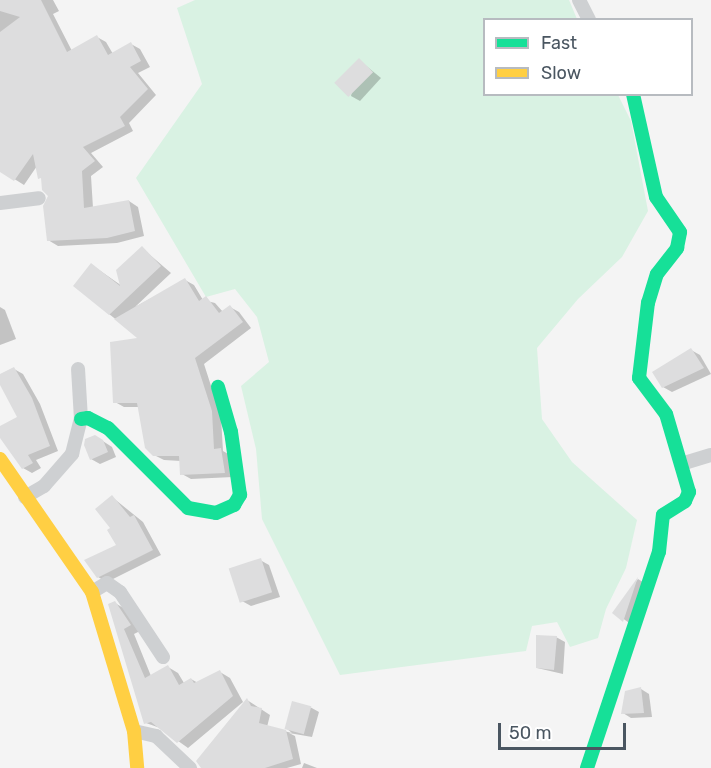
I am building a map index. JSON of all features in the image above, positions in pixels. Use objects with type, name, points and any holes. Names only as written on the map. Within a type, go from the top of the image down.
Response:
[{"type":"street","points":[[579,0],[588,18]]},
{"type":"street","points":[[587,768],[659,552],[663,515],[689,495],[666,414],[639,378],[648,303],[657,274],[677,248],[680,232],[676,220],[656,197],[633,96]]},
{"type":"street","points":[[0,203],[39,198]]},
{"type":"street","points":[[25,496],[44,486],[69,459],[81,419],[78,369]]},
{"type":"street","points":[[81,419],[88,418],[108,428],[188,508],[216,513],[234,505],[240,495],[231,432],[218,387]]},
{"type":"street","points":[[681,464],[711,455]]},
{"type":"street","points":[[0,459],[92,592],[134,731],[139,755],[137,768]]},
{"type":"street","points":[[92,592],[107,583],[120,592],[163,657]]},
{"type":"street","points":[[134,731],[164,742],[190,768]]},
{"type":"green space","points":[[195,0],[569,0],[577,18],[483,18],[483,96],[618,96],[631,121],[648,211],[622,257],[578,299],[537,348],[542,419],[572,462],[637,520],[626,568],[606,609],[598,638],[570,647],[557,622],[532,626],[526,651],[340,675],[262,519],[256,449],[241,386],[269,362],[257,317],[235,289],[206,297],[136,178],[202,84],[177,8]]},
{"type":"building","points":[[0,0],[41,0],[67,52],[97,35],[108,55],[131,42],[141,61],[130,67],[148,89],[120,117],[125,126],[83,147],[95,161],[82,171],[84,208],[129,200],[135,231],[107,238],[47,241],[43,206],[48,196],[42,190],[41,178],[38,179],[33,154],[14,181],[0,172],[0,32],[20,17],[0,11]]},
{"type":"building","points":[[359,58],[373,72],[348,97],[334,83]]},
{"type":"building","points":[[142,246],[161,266],[109,315],[73,286],[91,263],[120,286],[116,270]]},
{"type":"building","points":[[185,278],[199,301],[206,296],[219,313],[230,305],[243,322],[195,358],[212,411],[214,449],[221,448],[225,473],[180,475],[179,456],[153,456],[145,448],[137,403],[113,403],[110,342],[137,338],[114,319]]},
{"type":"building","points":[[691,348],[704,368],[662,388],[652,372]]},
{"type":"building","points":[[14,367],[32,398],[50,446],[28,455],[33,463],[22,469],[0,438],[0,426],[17,417],[0,385],[0,374]]},
{"type":"building","points":[[95,435],[103,440],[108,452],[90,460],[84,445],[85,439]]},
{"type":"building","points":[[112,495],[130,517],[134,515],[153,550],[97,578],[84,560],[116,545],[107,530],[110,528],[95,509]]},
{"type":"building","points":[[261,558],[272,592],[240,603],[229,569]]},
{"type":"building","points":[[638,577],[623,622],[612,613]]},
{"type":"building","points":[[115,601],[131,625],[124,629],[145,678],[168,665],[179,685],[191,678],[194,683],[220,670],[233,696],[177,743],[151,722],[144,724],[108,604]]},
{"type":"building","points":[[536,635],[557,636],[554,670],[536,668]]},
{"type":"building","points":[[641,687],[644,713],[621,714],[625,691]]},
{"type":"building","points":[[247,698],[251,706],[262,708],[259,723],[286,730],[293,759],[265,768],[201,768],[196,761]]},
{"type":"building","points":[[292,701],[311,706],[304,734],[284,729]]},
{"type":"traffic: fast","points":[[587,768],[659,552],[663,515],[685,501],[689,492],[666,414],[639,378],[648,303],[657,274],[677,248],[680,232],[656,197],[633,96]]},
{"type":"traffic: fast","points":[[81,419],[88,418],[108,428],[188,508],[216,513],[234,505],[240,495],[231,432],[218,387]]},
{"type":"traffic: slow","points":[[0,459],[92,592],[134,731],[137,768]]}]
